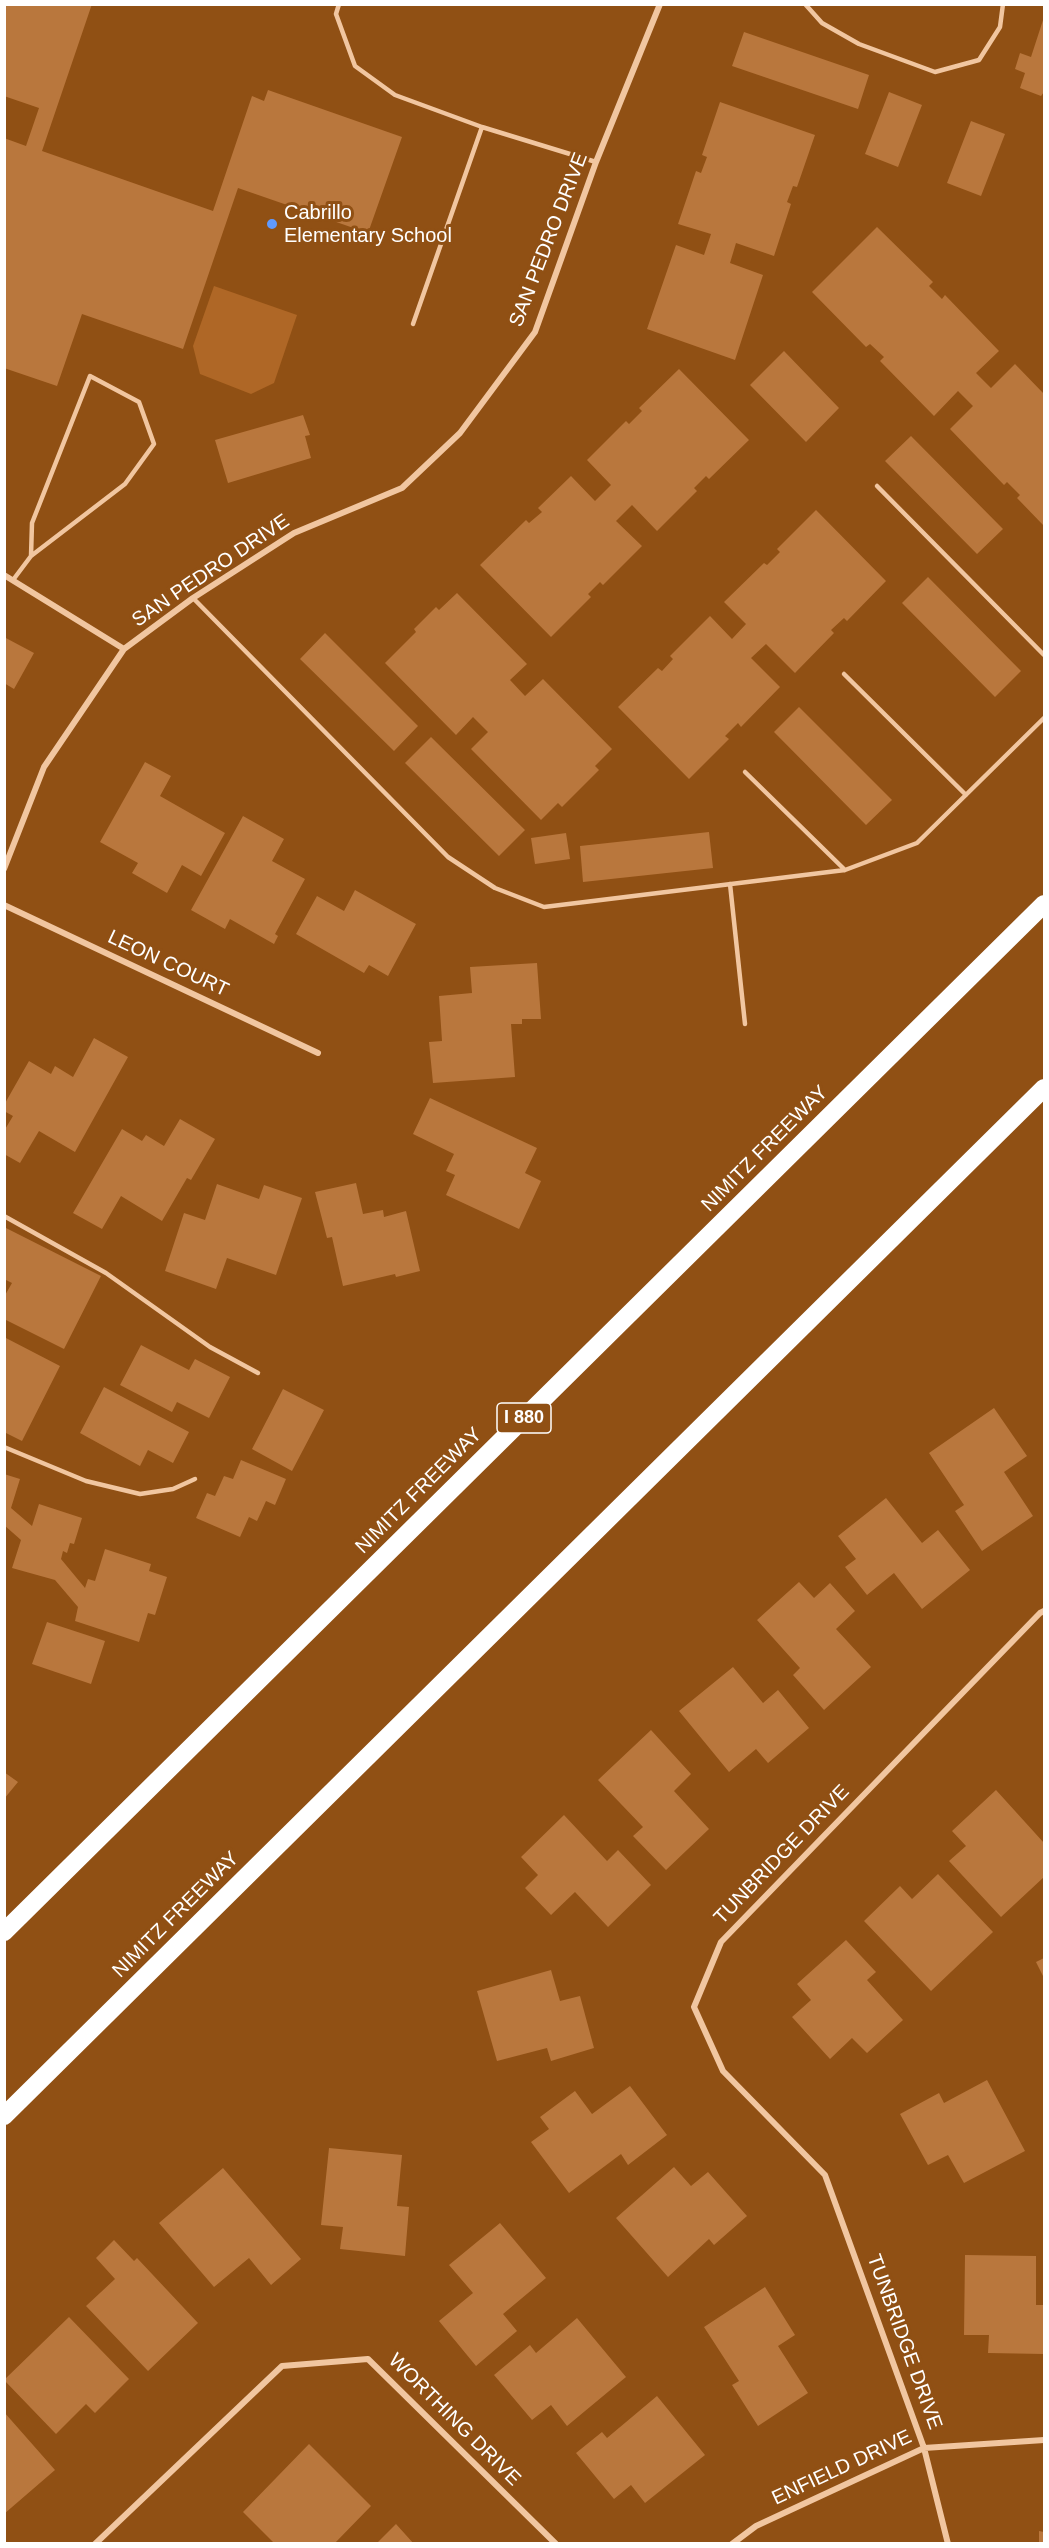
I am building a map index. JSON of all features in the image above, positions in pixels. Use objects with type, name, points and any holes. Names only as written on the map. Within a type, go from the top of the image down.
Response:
[{"type":"highway","name":"NIMITZ FREEWAY","points":[[4,1932],[1044,904]]},
{"type":"highway","name":"NIMITZ FREEWAY","points":[[4,2116],[1044,1088]]},
{"type":"street","name":"SAN PEDRO DRIVE","points":[[4,869],[44,767],[124,650],[193,598],[294,533],[402,489],[460,433],[535,332],[596,162],[660,4]]},
{"type":"street","points":[[4,574],[124,650]]},
{"type":"street","name":"LEON COURT","points":[[4,905],[318,1053]]},
{"type":"street","name":"TUNBRIDGE DRIVE","points":[[948,2544],[924,2448],[825,2175],[723,2071],[694,2007],[721,1942],[1044,1611]]},
{"type":"street","name":"WORTHING DRIVE","points":[[95,2544],[282,2366],[368,2359],[556,2544]]},
{"type":"street","name":"ENFIELD DRIVE","points":[[732,2544],[756,2526],[924,2448],[1044,2440]]},
{"type":"lane","points":[[339,4],[336,14],[356,66],[395,95],[482,127],[596,162]]},
{"type":"lane","points":[[805,4],[822,23],[859,44],[935,72],[979,60],[1000,27],[1003,4]]},
{"type":"lane","points":[[413,324],[482,127]]},
{"type":"lane","points":[[13,580],[31,556],[125,484],[154,444],[139,402],[90,376],[32,523],[31,556]]},
{"type":"lane","points":[[877,486],[1044,655]]},
{"type":"lane","points":[[193,598],[448,857],[495,888],[544,907],[845,870],[917,843],[1044,718]]},
{"type":"lane","points":[[844,674],[966,795]]},
{"type":"lane","points":[[745,772],[845,870]]},
{"type":"lane","points":[[730,884],[745,1024]]},
{"type":"lane","points":[[4,1216],[106,1273],[210,1347],[258,1373]]},
{"type":"lane","points":[[4,1447],[86,1481],[140,1494],[173,1489],[195,1479]]},
{"type":"shaded area","points":[[214,286],[297,315],[274,383],[251,394],[200,374],[193,346]]},
{"type":"building","points":[[4,4],[92,4],[42,151],[213,211],[252,96],[264,101],[268,90],[402,137],[368,233],[238,188],[183,349],[82,314],[57,386],[4,368],[4,138],[26,146],[39,108],[4,96]]},
{"type":"building","points":[[1044,17],[1044,92],[1041,96],[1020,88],[1025,73],[1015,69],[1020,53],[1031,57]]},
{"type":"building","points":[[744,32],[869,75],[858,109],[732,66]]},
{"type":"building","points":[[889,92],[922,105],[898,167],[865,154]]},
{"type":"building","points":[[720,102],[815,135],[797,187],[793,186],[787,202],[791,204],[774,256],[736,243],[730,263],[763,275],[735,360],[647,329],[676,245],[704,255],[711,234],[678,224],[696,171],[701,173],[707,157],[702,155]]},
{"type":"building","points":[[971,121],[1005,134],[981,196],[947,183]]},
{"type":"building","points":[[877,227],[933,282],[929,286],[942,299],[945,295],[999,351],[976,373],[991,388],[1015,364],[1044,394],[1044,526],[1017,498],[1020,495],[1007,482],[1004,485],[950,429],[973,406],[958,391],[934,416],[880,361],[884,357],[870,344],[866,347],[812,292]]},
{"type":"building","points":[[784,351],[839,408],[806,442],[750,385]]},
{"type":"building","points":[[679,369],[749,440],[709,479],[706,476],[694,488],[697,491],[657,531],[632,505],[616,521],[642,546],[603,585],[600,582],[588,594],[591,597],[551,637],[480,565],[526,520],[529,523],[542,512],[538,508],[571,476],[595,501],[611,485],[587,460],[626,421],[629,424],[642,411],[639,408]]},
{"type":"building","points":[[303,415],[310,435],[305,436],[311,458],[228,483],[215,440]]},
{"type":"building","points":[[911,436],[1003,529],[977,554],[885,461]]},
{"type":"building","points":[[816,510],[886,581],[847,621],[844,618],[831,630],[834,633],[795,673],[766,644],[751,658],[780,687],[741,727],[738,723],[725,736],[729,739],[689,779],[618,707],[658,668],[662,671],[673,659],[670,656],[710,616],[732,639],[746,624],[724,602],[764,563],[767,565],[780,552],[777,549]]},
{"type":"building","points":[[928,577],[1021,671],[995,697],[902,603]]},
{"type":"building","points":[[457,593],[527,664],[510,680],[525,696],[543,679],[612,749],[595,766],[599,770],[562,807],[558,803],[541,820],[471,749],[488,732],[473,717],[456,735],[385,663],[416,632],[414,629],[436,607],[439,610]]},
{"type":"building","points":[[325,633],[418,726],[394,751],[300,659]]},
{"type":"building","points":[[4,637],[34,653],[14,689],[4,683]]},
{"type":"building","points":[[799,707],[892,800],[866,825],[774,732]]},
{"type":"building","points":[[431,737],[525,830],[499,856],[405,763]]},
{"type":"building","points":[[145,762],[171,776],[160,796],[225,833],[201,876],[182,865],[167,893],[132,873],[138,863],[100,842]]},
{"type":"building","points":[[243,816],[284,839],[272,861],[305,879],[275,934],[278,936],[274,944],[230,919],[225,929],[191,910]]},
{"type":"building","points":[[709,832],[713,868],[583,882],[580,846]]},
{"type":"building","points":[[566,833],[570,859],[535,864],[531,838]]},
{"type":"building","points":[[355,890],[416,924],[388,976],[369,965],[364,973],[296,934],[317,896],[344,911]]},
{"type":"building","points":[[537,963],[541,1019],[522,1019],[522,1024],[511,1024],[515,1077],[433,1083],[429,1042],[442,1041],[439,996],[472,993],[470,967]]},
{"type":"building","points":[[94,1038],[128,1057],[75,1152],[39,1131],[20,1163],[4,1154],[4,1131],[13,1116],[4,1111],[4,1105],[29,1061],[51,1074],[55,1066],[73,1077]]},
{"type":"building","points":[[430,1098],[537,1148],[525,1173],[541,1181],[519,1229],[446,1195],[455,1175],[446,1171],[454,1154],[413,1134]]},
{"type":"building","points":[[180,1119],[215,1139],[191,1180],[187,1178],[162,1221],[121,1196],[102,1229],[73,1213],[122,1129],[142,1141],[146,1135],[164,1146]]},
{"type":"building","points":[[356,1183],[363,1214],[383,1210],[384,1217],[406,1211],[420,1271],[396,1277],[395,1274],[343,1286],[332,1237],[327,1238],[315,1192]]},
{"type":"building","points":[[217,1184],[259,1199],[264,1185],[302,1198],[276,1275],[227,1258],[216,1289],[165,1271],[184,1213],[205,1220]]},
{"type":"building","points":[[4,1227],[101,1276],[64,1349],[4,1319],[4,1297],[12,1283],[4,1279]]},
{"type":"building","points":[[4,1337],[60,1366],[22,1441],[4,1432]]},
{"type":"building","points":[[141,1345],[189,1370],[195,1359],[230,1377],[209,1418],[177,1402],[172,1412],[120,1385]]},
{"type":"building","points":[[104,1387],[189,1432],[173,1463],[148,1450],[140,1466],[80,1433]]},
{"type":"building","points":[[283,1389],[324,1410],[292,1471],[252,1449]]},
{"type":"building","points":[[994,1408],[1027,1456],[1004,1472],[1033,1516],[982,1551],[955,1511],[964,1505],[929,1453]]},
{"type":"building","points":[[241,1460],[286,1479],[275,1505],[266,1501],[257,1521],[249,1517],[240,1537],[196,1518],[207,1493],[215,1496],[224,1476],[233,1479]]},
{"type":"building","points":[[4,1474],[20,1479],[11,1508],[32,1526],[39,1504],[82,1518],[74,1544],[70,1543],[67,1553],[63,1551],[61,1559],[85,1588],[88,1579],[95,1581],[105,1549],[151,1564],[149,1571],[167,1577],[155,1615],[148,1613],[139,1642],[75,1621],[78,1607],[55,1580],[12,1568],[21,1540],[4,1525]]},
{"type":"building","points":[[886,1498],[922,1543],[938,1530],[970,1570],[922,1609],[894,1573],[867,1595],[845,1567],[856,1559],[838,1536]]},
{"type":"building","points":[[799,1582],[814,1598],[830,1583],[855,1611],[836,1629],[871,1667],[824,1710],[793,1675],[800,1668],[757,1620]]},
{"type":"building","points":[[47,1622],[105,1641],[91,1684],[32,1664]]},
{"type":"building","points":[[733,1667],[763,1703],[778,1690],[809,1728],[768,1763],[756,1749],[729,1772],[679,1711]]},
{"type":"building","points":[[651,1730],[691,1774],[674,1791],[709,1829],[666,1870],[633,1836],[643,1827],[598,1780]]},
{"type":"building","points":[[4,1772],[18,1782],[4,1799]]},
{"type":"building","points":[[996,1790],[1044,1843],[1044,1877],[1001,1917],[949,1861],[966,1846],[952,1831]]},
{"type":"building","points":[[564,1815],[607,1861],[618,1850],[651,1885],[608,1927],[575,1892],[551,1915],[525,1888],[538,1875],[521,1857]]},
{"type":"building","points":[[938,1874],[993,1932],[931,1991],[864,1921],[900,1886],[912,1899]]},
{"type":"building","points":[[846,1940],[876,1972],[867,1980],[903,2020],[867,2053],[852,2038],[830,2059],[792,2017],[811,2000],[797,1984]]},
{"type":"building","points":[[1044,1958],[1044,1978],[1036,1962]]},
{"type":"building","points":[[551,1970],[560,2001],[580,1996],[594,2048],[551,2061],[547,2048],[497,2061],[477,1991]]},
{"type":"building","points":[[987,2080],[1025,2151],[964,2183],[948,2155],[928,2165],[900,2114],[939,2093],[944,2103]]},
{"type":"building","points":[[630,2086],[667,2135],[628,2165],[621,2154],[569,2193],[531,2142],[549,2129],[540,2117],[575,2091],[592,2114]]},
{"type":"building","points":[[329,2148],[402,2155],[397,2206],[409,2207],[405,2256],[340,2249],[343,2227],[321,2225]]},
{"type":"building","points":[[674,2167],[691,2186],[708,2172],[747,2216],[714,2245],[709,2239],[668,2277],[616,2218]]},
{"type":"building","points":[[223,2168],[301,2259],[271,2285],[249,2258],[214,2287],[159,2223]]},
{"type":"building","points":[[500,2223],[546,2278],[503,2314],[517,2331],[476,2366],[439,2321],[473,2293],[449,2265]]},
{"type":"building","points":[[114,2240],[134,2261],[137,2258],[198,2323],[148,2371],[86,2306],[115,2279],[96,2258]]},
{"type":"building","points":[[965,2255],[1036,2256],[1036,2305],[1044,2305],[1044,2354],[988,2353],[989,2335],[964,2335]]},
{"type":"building","points":[[765,2287],[795,2335],[778,2346],[808,2393],[758,2426],[732,2385],[739,2381],[704,2327]]},
{"type":"building","points":[[69,2317],[129,2379],[95,2413],[86,2404],[56,2434],[4,2380]]},
{"type":"building","points":[[577,2318],[626,2377],[567,2426],[551,2405],[532,2420],[494,2375],[530,2345],[536,2353]]},
{"type":"building","points":[[657,2396],[705,2455],[645,2503],[631,2485],[614,2499],[576,2453],[602,2432],[607,2438]]},
{"type":"building","points":[[4,2412],[55,2470],[4,2514]]},
{"type":"building","points":[[309,2444],[371,2506],[334,2544],[275,2544],[243,2512]]},
{"type":"building","points":[[396,2524],[414,2544],[376,2544]]},
{"type":"building","points":[[1039,2531],[1044,2532],[1044,2544],[1039,2544]]},
{"type":"place","name":"Cabrillo Elementary School","points":[[272,224]]}]
